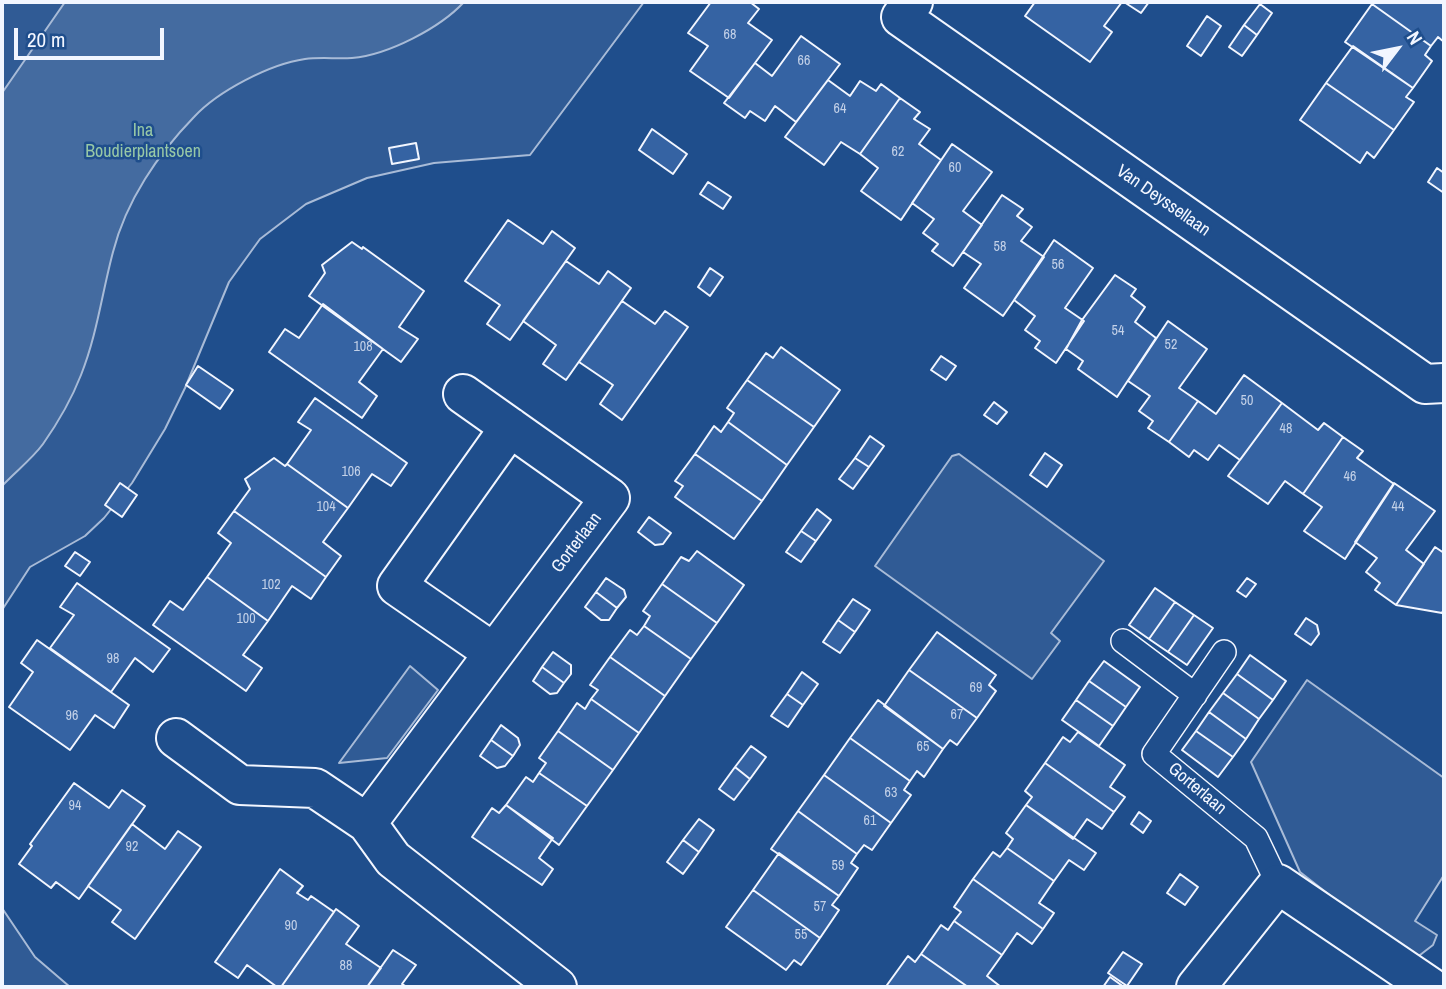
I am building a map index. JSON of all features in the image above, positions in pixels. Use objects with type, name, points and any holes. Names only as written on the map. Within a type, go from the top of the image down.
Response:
[{"type":"street","name":"Van Deyssellaan","points":[[913,2],[901,18],[1425,384],[1444,383]]},
{"type":"street","name":"Gorterlaan","points":[[367,823],[610,498],[463,394]]},
{"type":"street","points":[[495,653],[397,586],[510,427]]},
{"type":"street","points":[[176,738],[240,785],[314,788],[367,823],[393,859],[557,987]]},
{"type":"street","points":[[1196,987],[1278,884],[1430,987]]},
{"type":"street","points":[[1439,987],[1444,979]]},
{"type":"lane","points":[[1123,641],[1195,695]]},
{"type":"lane","name":"Gorterlaan","points":[[1224,652],[1154,754],[1256,838],[1278,884]]},
{"type":"shaded area","name":"Ina Boudierplantsoen","points":[[2,2],[644,2],[530,155],[434,163],[367,178],[306,204],[260,239],[229,282],[185,388],[165,429],[132,483],[104,518],[85,536],[30,567],[2,610]]},
{"type":"shaded area","points":[[65,2],[464,2],[428,30],[381,52],[352,58],[305,59],[261,73],[230,89],[194,117],[156,163],[126,215],[113,252],[91,345],[69,402],[43,444],[2,486],[2,93]]},
{"type":"shaded area","points":[[959,454],[1104,561],[1051,633],[1060,641],[1032,679],[875,566],[952,456]]},
{"type":"shaded area","points":[[410,666],[438,690],[387,758],[339,763]]},
{"type":"shaded area","points":[[1307,680],[1444,778],[1444,875],[1415,921],[1437,935],[1433,945],[1420,955],[1409,957],[1300,872],[1251,762]]},
{"type":"shaded area","points":[[2,908],[35,957],[70,987],[2,987]]},
{"type":"building","points":[[711,2],[750,2],[759,9],[748,23],[772,40],[729,98],[690,71],[708,46],[688,33]]},
{"type":"building","points":[[1035,2],[1122,2],[1104,26],[1112,32],[1090,62],[1025,16]]},
{"type":"building","points":[[1124,2],[1149,2],[1141,13]]},
{"type":"building","points":[[1444,2],[1444,42],[1438,37],[1431,46],[1372,4]]},
{"type":"building","points":[[1260,4],[1272,13],[1257,35],[1244,25]]},
{"type":"building","points":[[1372,4],[1431,46],[1425,55],[1432,61],[1413,88],[1345,42]]},
{"type":"building","points":[[1207,16],[1221,26],[1201,56],[1187,46]]},
{"type":"building","points":[[1244,25],[1257,35],[1242,56],[1229,47]]},
{"type":"building","points":[[801,36],[840,64],[796,122],[775,106],[765,121],[750,111],[745,118],[724,103],[755,63],[772,76]]},
{"type":"building","points":[[1353,46],[1413,88],[1406,97],[1414,102],[1394,130],[1326,83]]},
{"type":"building","points":[[828,80],[850,96],[860,81],[876,91],[881,84],[900,98],[860,154],[841,142],[824,165],[785,137]]},
{"type":"building","points":[[1326,83],[1394,130],[1374,158],[1367,152],[1360,163],[1300,120]]},
{"type":"building","points":[[900,98],[920,112],[914,119],[930,129],[919,144],[941,160],[901,220],[861,191],[878,168],[860,154]]},
{"type":"building","points":[[652,129],[687,154],[673,174],[639,150]]},
{"type":"building","points":[[416,143],[419,159],[392,164],[389,148]]},
{"type":"building","points":[[952,144],[992,172],[963,211],[982,225],[953,266],[932,251],[938,244],[923,233],[934,219],[912,203]]},
{"type":"building","points":[[1437,168],[1444,173],[1444,193],[1428,182]]},
{"type":"building","points":[[708,182],[731,197],[723,209],[700,194]]},
{"type":"building","points":[[1002,195],[1023,209],[1017,216],[1032,227],[1021,241],[1044,257],[1003,316],[964,288],[981,264],[963,252]]},
{"type":"building","points":[[508,220],[543,244],[552,231],[575,248],[510,340],[487,324],[500,305],[465,281]]},
{"type":"building","points":[[1054,240],[1093,268],[1065,308],[1084,321],[1056,363],[1035,348],[1040,341],[1025,330],[1035,316],[1014,300]]},
{"type":"building","points":[[352,242],[424,291],[399,327],[418,339],[401,362],[309,296],[325,273],[322,265]]},
{"type":"building","points":[[566,261],[599,284],[608,271],[631,288],[566,380],[543,364],[556,345],[523,321]]},
{"type":"building","points":[[710,268],[723,277],[710,296],[698,287]]},
{"type":"building","points":[[1115,275],[1136,289],[1131,296],[1145,307],[1135,322],[1156,338],[1117,397],[1078,369],[1083,361],[1066,349],[1082,320]]},
{"type":"building","points":[[622,301],[655,324],[665,311],[688,327],[622,420],[600,404],[613,385],[579,362]]},
{"type":"building","points":[[323,304],[383,349],[359,382],[377,396],[362,418],[269,352],[285,329],[299,338]]},
{"type":"building","points":[[1168,321],[1207,349],[1179,388],[1198,401],[1169,442],[1148,428],[1153,421],[1139,411],[1150,396],[1128,381]]},
{"type":"building","points":[[781,347],[840,390],[814,427],[747,380],[766,353],[773,358]]},
{"type":"building","points":[[941,356],[956,366],[946,380],[931,370]]},
{"type":"building","points":[[198,366],[233,390],[220,409],[186,385]]},
{"type":"building","points":[[1244,375],[1282,403],[1240,460],[1219,445],[1208,460],[1194,450],[1189,457],[1169,442],[1198,401],[1216,414]]},
{"type":"building","points":[[747,380],[814,427],[787,465],[728,422],[734,413],[727,408]]},
{"type":"building","points":[[315,398],[407,463],[391,486],[372,474],[348,508],[287,464],[311,430],[298,422]]},
{"type":"building","points":[[994,402],[1007,412],[997,424],[984,415]]},
{"type":"building","points":[[1282,403],[1318,430],[1324,423],[1343,437],[1303,494],[1285,481],[1268,504],[1228,476]]},
{"type":"building","points":[[728,422],[787,465],[762,501],[695,454],[714,426],[721,432]]},
{"type":"building","points":[[870,436],[884,446],[869,467],[855,458]]},
{"type":"building","points":[[1343,437],[1363,451],[1357,458],[1394,484],[1345,559],[1304,531],[1322,507],[1303,494]]},
{"type":"building","points":[[1045,453],[1062,465],[1047,487],[1030,475]]},
{"type":"building","points":[[695,454],[762,501],[734,539],[675,497],[683,486],[675,481]]},
{"type":"building","points":[[274,458],[285,466],[287,464],[348,508],[323,542],[341,556],[326,577],[234,511],[250,489],[245,479]]},
{"type":"building","points":[[855,458],[869,467],[853,489],[839,479]]},
{"type":"building","points":[[120,483],[137,495],[122,517],[105,505]]},
{"type":"building","points":[[1394,483],[1435,511],[1406,550],[1424,564],[1396,605],[1375,590],[1380,583],[1366,572],[1377,558],[1355,542]]},
{"type":"building","points":[[817,509],[831,520],[816,541],[801,531]]},
{"type":"building","points":[[234,511],[326,577],[311,599],[292,586],[268,621],[207,577],[231,543],[218,533]]},
{"type":"building","points":[[649,517],[671,533],[663,544],[655,545],[638,532]]},
{"type":"building","points":[[801,531],[816,541],[801,562],[786,552]]},
{"type":"building","points":[[1435,547],[1444,553],[1442,613],[1396,605]]},
{"type":"building","points":[[697,551],[744,585],[717,623],[662,584],[681,557],[689,561]]},
{"type":"building","points":[[75,552],[90,562],[80,576],[65,566]]},
{"type":"building","points":[[207,577],[268,621],[243,655],[262,668],[246,691],[153,625],[170,601],[183,610]]},
{"type":"building","points":[[606,578],[624,590],[626,597],[617,608],[596,592]]},
{"type":"building","points":[[1247,578],[1256,584],[1246,597],[1237,591]]},
{"type":"building","points":[[77,583],[170,649],[153,672],[135,658],[111,692],[50,648],[74,615],[60,607]]},
{"type":"building","points":[[662,584],[717,623],[691,659],[644,626],[650,616],[643,611]]},
{"type":"building","points":[[1155,588],[1175,602],[1149,639],[1129,625]]},
{"type":"building","points":[[596,592],[617,608],[609,620],[601,620],[585,607]]},
{"type":"building","points":[[853,599],[870,610],[855,632],[838,620]]},
{"type":"building","points":[[1175,602],[1194,615],[1168,652],[1149,639]]},
{"type":"building","points":[[1194,615],[1213,628],[1187,665],[1168,652]]},
{"type":"building","points":[[1306,618],[1317,625],[1319,634],[1311,645],[1295,634]]},
{"type":"building","points":[[838,620],[855,632],[840,653],[823,642]]},
{"type":"building","points":[[644,626],[691,659],[665,696],[610,657],[630,630],[637,635]]},
{"type":"building","points":[[937,632],[996,675],[989,685],[996,691],[977,718],[909,670]]},
{"type":"building","points":[[37,640],[129,705],[114,728],[95,715],[70,750],[9,707],[33,672],[21,663]]},
{"type":"building","points":[[553,652],[571,665],[571,674],[564,683],[542,667]]},
{"type":"building","points":[[1250,655],[1286,681],[1273,700],[1237,674]]},
{"type":"building","points":[[610,657],[665,696],[639,733],[591,699],[598,690],[590,685]]},
{"type":"building","points":[[1104,661],[1140,687],[1126,707],[1089,681]]},
{"type":"building","points":[[542,667],[564,683],[557,693],[550,694],[533,681]]},
{"type":"building","points":[[909,670],[977,718],[957,745],[950,740],[943,749],[884,706]]},
{"type":"building","points":[[802,672],[818,684],[803,705],[787,694]]},
{"type":"building","points":[[1237,674],[1273,700],[1259,719],[1223,693]]},
{"type":"building","points":[[1089,681],[1126,707],[1113,726],[1076,700]]},
{"type":"building","points":[[1223,693],[1259,719],[1246,739],[1209,712]]},
{"type":"building","points":[[787,694],[803,705],[788,727],[771,716]]},
{"type":"building","points":[[591,699],[639,733],[613,770],[558,731],[577,703],[585,709]]},
{"type":"building","points":[[878,700],[943,749],[924,777],[917,771],[910,781],[850,738]]},
{"type":"building","points":[[1076,700],[1113,726],[1099,746],[1062,720]]},
{"type":"building","points":[[1209,712],[1246,739],[1233,757],[1196,731]]},
{"type":"building","points":[[501,725],[518,738],[520,745],[513,756],[491,740]]},
{"type":"building","points":[[558,731],[613,770],[587,806],[539,773],[546,763],[539,758]]},
{"type":"building","points":[[1196,731],[1233,757],[1218,777],[1182,750]]},
{"type":"building","points":[[1078,732],[1125,765],[1110,787],[1125,797],[1114,812],[1045,763],[1063,737],[1070,742]]},
{"type":"building","points":[[850,738],[910,781],[904,790],[911,795],[891,823],[824,775]]},
{"type":"building","points":[[491,740],[513,756],[505,766],[497,768],[480,756]]},
{"type":"building","points":[[751,746],[766,757],[750,779],[735,767]]},
{"type":"building","points":[[1045,763],[1114,812],[1102,829],[1087,819],[1073,839],[1026,805],[1032,797],[1025,791]]},
{"type":"building","points":[[735,767],[750,779],[734,800],[719,789]]},
{"type":"building","points":[[539,773],[587,806],[559,845],[506,805],[526,777],[533,782]]},
{"type":"building","points":[[824,775],[891,823],[872,850],[864,845],[857,854],[798,811]]},
{"type":"building","points":[[74,783],[109,808],[122,790],[145,806],[79,899],[56,882],[51,888],[19,864],[32,846],[30,844]]},
{"type":"building","points":[[506,805],[553,838],[539,858],[553,869],[542,885],[472,837],[492,808],[499,813]]},
{"type":"building","points":[[1026,805],[1096,853],[1084,870],[1069,860],[1054,881],[1007,848],[1013,839],[1006,833]]},
{"type":"building","points":[[798,811],[857,854],[851,863],[858,868],[839,896],[771,849]]},
{"type":"building","points":[[1139,812],[1151,821],[1143,833],[1131,824]]},
{"type":"building","points":[[699,819],[714,830],[699,852],[683,840]]},
{"type":"building","points":[[132,824],[165,849],[178,831],[201,847],[135,939],[112,922],[121,910],[88,886]]},
{"type":"building","points":[[683,840],[699,852],[683,874],[667,862]]},
{"type":"building","points":[[1007,848],[1054,881],[1039,903],[1054,913],[1043,929],[973,879],[993,852],[1000,857]]},
{"type":"building","points":[[779,853],[839,896],[832,905],[839,910],[820,938],[753,890]]},
{"type":"building","points":[[280,869],[303,886],[297,893],[308,900],[311,896],[334,912],[281,987],[277,987],[247,965],[238,978],[215,962]]},
{"type":"building","points":[[1180,874],[1198,887],[1185,905],[1167,893]]},
{"type":"building","points":[[973,879],[1043,929],[1032,944],[1017,933],[1002,955],[954,921],[961,912],[954,907]]},
{"type":"building","points":[[753,890],[820,938],[801,965],[794,960],[786,970],[726,927]]},
{"type":"building","points":[[336,909],[359,926],[346,944],[381,968],[367,987],[281,987]]},
{"type":"building","points":[[954,921],[1002,955],[987,976],[1001,987],[968,987],[921,954],[941,925],[948,930]]},
{"type":"building","points":[[393,950],[416,965],[402,984],[407,987],[367,987]]},
{"type":"building","points":[[1123,952],[1142,964],[1127,986],[1108,973]]},
{"type":"building","points":[[921,954],[968,987],[887,985],[908,956],[915,962]]},
{"type":"building","points":[[1110,977],[1124,987],[1103,987]]}]
